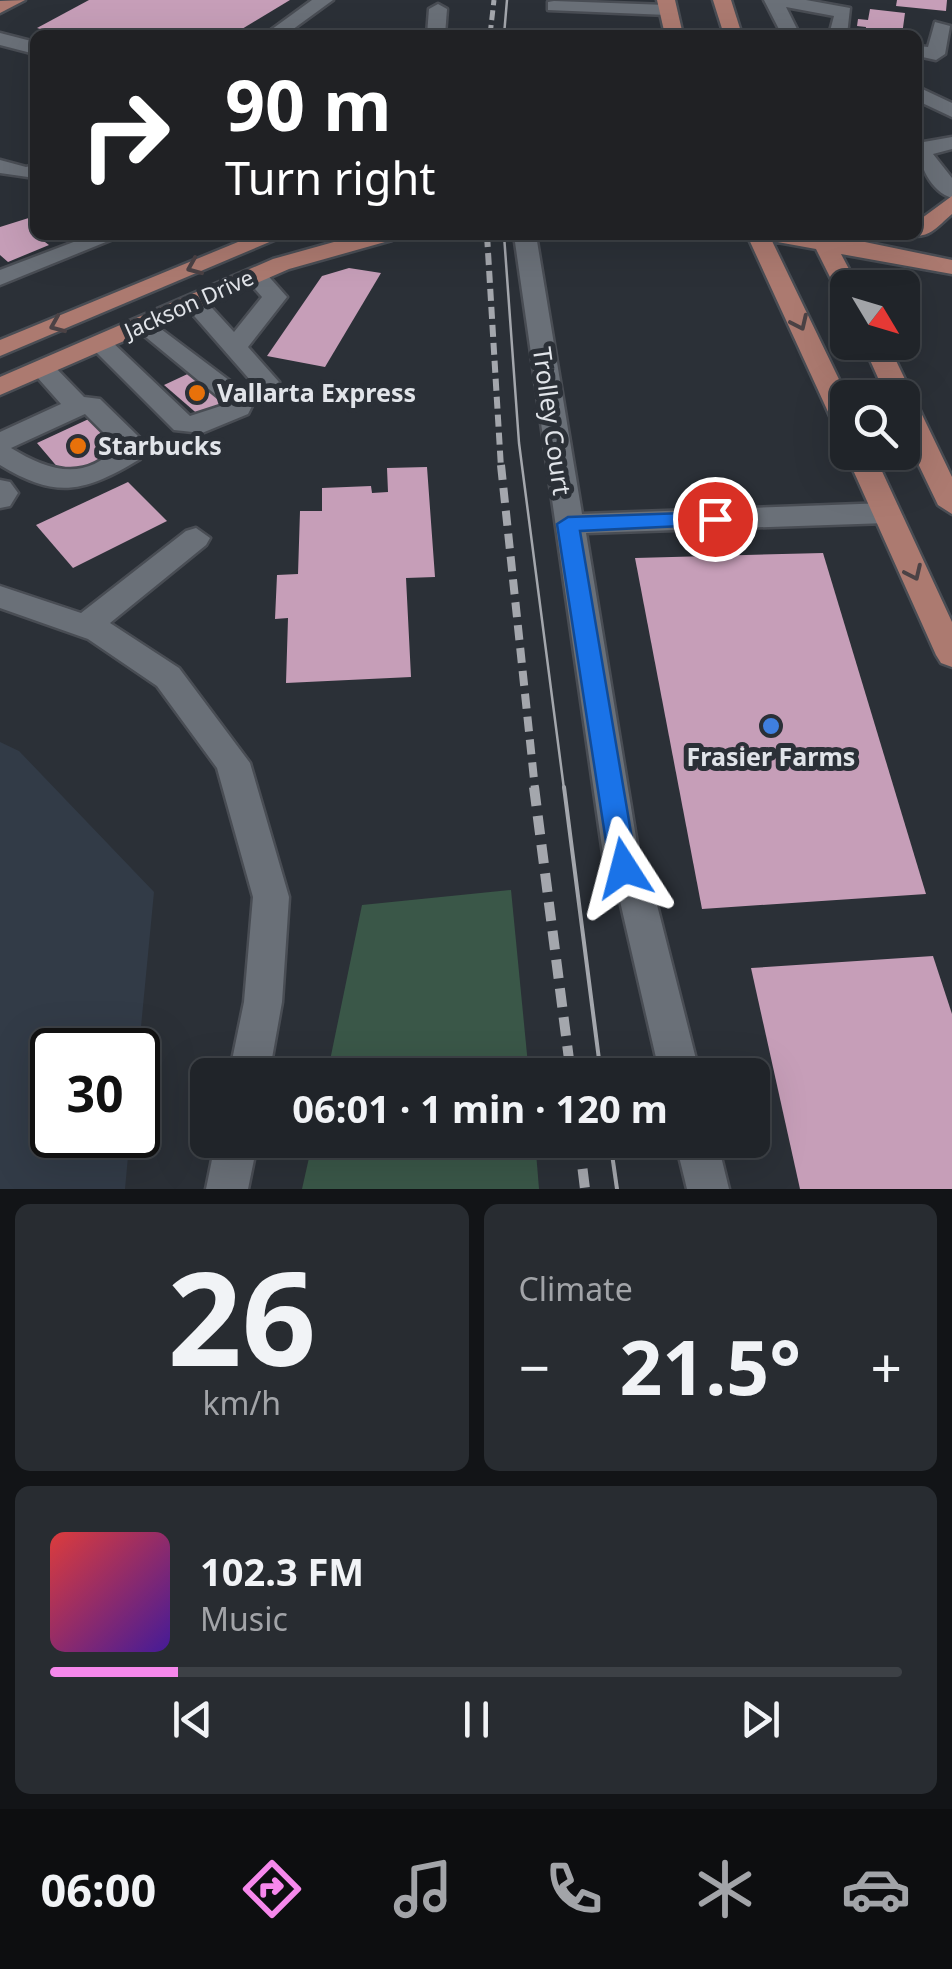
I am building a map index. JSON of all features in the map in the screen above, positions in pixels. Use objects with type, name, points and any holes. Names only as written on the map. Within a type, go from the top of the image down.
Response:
[{"type":"main road","points":[[0,8],[16,0]]},
{"type":"main road","points":[[722,0],[731,30]]},
{"type":"main road","points":[[667,5],[673,30]]},
{"type":"main road","points":[[922,228],[952,204]]},
{"type":"main road","points":[[922,231],[952,238]]},
{"type":"main road","name":"Jackson Drive","points":[[1,347],[263,240]]},
{"type":"main road","name":"Jackson Drive","points":[[0,387],[255,275],[368,240]]},
{"type":"main road","points":[[760,240],[830,389]]},
{"type":"main road","points":[[822,240],[838,270]]},
{"type":"main road","points":[[826,240],[952,267]]},
{"type":"main road","points":[[920,438],[952,505]]},
{"type":"main road","points":[[867,470],[952,655]]},
{"type":"street","points":[[280,30],[324,0]]},
{"type":"street","points":[[774,0],[788,30]]},
{"type":"street","points":[[774,0],[844,12],[839,30]]},
{"type":"street","points":[[554,6],[667,5]]},
{"type":"street","points":[[436,30],[438,9]]},
{"type":"street","points":[[922,52],[936,54],[941,26]]},
{"type":"street","points":[[4,43],[30,47]]},
{"type":"street","points":[[922,95],[952,111]]},
{"type":"street","points":[[922,149],[952,143]]},
{"type":"street","points":[[922,153],[946,174],[952,192]]},
{"type":"street","points":[[0,166],[30,173]]},
{"type":"street","points":[[0,278],[99,240]]},
{"type":"street","name":"Trolley Court","points":[[526,240],[624,868],[638,901],[676,1058]]},
{"type":"street","points":[[235,348],[275,297],[255,275]]},
{"type":"street","points":[[194,302],[266,382]]},
{"type":"street","points":[[100,344],[182,424],[202,425],[239,408],[241,402],[144,324]]},
{"type":"street","points":[[136,380],[186,358]]},
{"type":"street","points":[[42,368],[78,406]]},
{"type":"street","points":[[0,442],[78,406],[91,405],[130,444],[130,453],[80,480],[57,483],[44,480],[0,453]]},
{"type":"street","points":[[568,524],[887,513]]},
{"type":"street","points":[[86,626],[196,538]]},
{"type":"street","points":[[0,597],[86,626],[168,677],[233,762],[270,896],[263,1002],[252,1058]]},
{"type":"street","points":[[228,1189],[234,1158]]},
{"type":"street","points":[[700,1158],[708,1189]]},
{"type":"shaded area","points":[[0,742],[19,751],[154,892],[141,1028],[30,1028],[30,1158],[128,1158],[125,1189],[0,1189]]},
{"type":"green space","points":[[511,890],[527,1058],[330,1058],[362,905]]},
{"type":"green space","points":[[309,1158],[536,1158],[539,1189],[302,1189]]},
{"type":"building","points":[[89,0],[290,0],[240,30],[37,28]]},
{"type":"building","points":[[897,0],[947,0],[946,11],[896,6]]},
{"type":"building","points":[[870,9],[905,13],[903,30],[866,30],[857,26],[858,19],[868,20]]},
{"type":"building","points":[[30,218],[30,240],[42,240],[49,245],[8,262],[0,255],[0,227]]},
{"type":"building","points":[[349,268],[381,273],[325,367],[267,356],[322,276]]},
{"type":"building","name":"Vallarta Express","points":[[194,371],[231,402],[201,417],[164,385]]},
{"type":"building","name":"Starbucks","points":[[93,417],[107,430],[100,433],[119,450],[65,476],[37,443]]},
{"type":"building","points":[[427,467],[435,577],[406,578],[411,677],[286,683],[288,618],[275,619],[277,575],[298,574],[300,511],[322,511],[322,488],[371,486],[372,493],[388,492],[387,468]]},
{"type":"building","points":[[128,482],[167,521],[73,568],[36,525]]},
{"type":"building","name":"Frasier Farms","points":[[823,553],[926,894],[702,909],[635,558]]},
{"type":"building","points":[[933,956],[952,1014],[952,1189],[800,1189],[751,968]]},
{"type":"tram line","points":[[504,30],[507,0]]},
{"type":"tram line","points":[[504,240],[519,443],[564,789]]},
{"type":"tram line","points":[[564,787],[599,1058]]},
{"type":"tram line","points":[[613,1158],[617,1189]]},
{"type":"railway","points":[[491,30],[494,0]]},
{"type":"railway","points":[[487,240],[501,468]]},
{"type":"railway","points":[[501,465],[535,789]]},
{"type":"railway","points":[[534,787],[569,1058]]},
{"type":"railway","points":[[581,1158],[585,1189]]},
{"type":"place","name":"Vallarta Express","points":[[197,393]]},
{"type":"place","name":"Starbucks","points":[[78,446]]},
{"type":"place","name":"Frasier Farms","points":[[771,726]]},
{"type":"route","points":[[624,868],[568,524],[715,519]]}]
